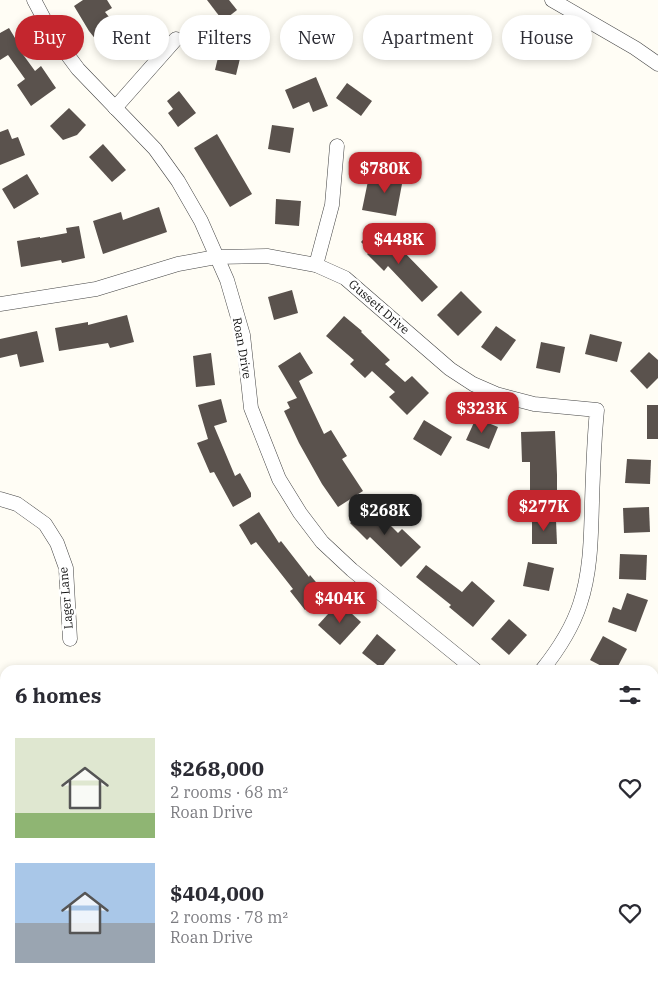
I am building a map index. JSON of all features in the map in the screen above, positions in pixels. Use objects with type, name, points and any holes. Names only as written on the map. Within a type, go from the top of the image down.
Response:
[{"type":"street","name":"Roan Drive","points":[[34,0],[52,34],[78,69],[155,148],[178,180],[201,221],[227,280],[242,335],[251,408],[279,479],[300,513],[322,542],[352,570],[469,665]]},
{"type":"street","points":[[552,0],[635,48],[658,64]]},
{"type":"street","points":[[115,108],[176,39]]},
{"type":"street","points":[[316,265],[332,205],[337,146]]},
{"type":"street","name":"Gussett Drive","points":[[0,304],[96,289],[178,264],[216,257],[267,256],[316,265],[345,278],[450,369],[473,384],[496,394],[534,404],[596,410],[590,556],[586,580],[580,604],[564,640],[546,665]]},
{"type":"street","name":"Lager Lane","points":[[0,499],[17,504],[45,524],[57,543],[66,568],[70,639]]},
{"type":"building","points":[[83,0],[107,0],[112,8],[105,12],[107,15],[94,15],[94,37],[84,23],[84,15],[79,15],[74,6]]},
{"type":"building","points":[[207,0],[229,0],[237,10],[231,15],[218,15]]},
{"type":"building","points":[[9,28],[15,38],[15,60],[27,60],[35,71],[41,66],[56,88],[31,106],[17,85],[25,79],[8,55],[0,60],[0,33]]},
{"type":"building","points":[[217,60],[240,60],[236,75],[215,70]]},
{"type":"building","points":[[316,77],[328,106],[313,112],[309,102],[293,109],[285,90]]},
{"type":"building","points":[[347,83],[372,101],[361,116],[336,98]]},
{"type":"building","points":[[179,91],[196,113],[178,127],[168,113],[173,109],[167,101]]},
{"type":"building","points":[[69,108],[86,125],[77,135],[63,140],[50,126]]},
{"type":"building","points":[[272,125],[294,128],[290,153],[268,149]]},
{"type":"building","points":[[8,129],[12,139],[18,137],[25,155],[0,165],[0,132]]},
{"type":"building","points":[[217,134],[252,194],[230,207],[194,148]]},
{"type":"building","points":[[103,144],[126,170],[112,182],[89,157]]},
{"type":"building","points":[[390,166],[405,168],[396,216],[362,210],[368,181],[388,185]]},
{"type":"building","points":[[27,174],[39,194],[14,209],[2,189]]},
{"type":"building","points":[[276,199],[301,201],[299,226],[275,224]]},
{"type":"building","points":[[159,207],[167,232],[103,254],[93,221],[121,212],[123,220]]},
{"type":"building","points":[[79,226],[85,258],[62,263],[61,260],[21,267],[17,241],[67,233],[66,228]]},
{"type":"building","points":[[371,231],[384,243],[392,235],[405,249],[403,251],[438,287],[422,302],[388,266],[384,271],[367,254],[370,251],[361,242]]},
{"type":"building","points":[[292,290],[298,313],[274,320],[268,297]]},
{"type":"building","points":[[461,291],[482,312],[458,336],[437,315]]},
{"type":"building","points":[[127,315],[134,342],[110,348],[108,343],[59,351],[55,328],[88,322],[88,325]]},
{"type":"building","points":[[344,316],[362,331],[390,360],[385,364],[405,382],[412,376],[429,393],[407,415],[389,397],[395,392],[372,371],[365,378],[350,364],[354,360],[326,336]]},
{"type":"building","points":[[496,326],[516,340],[501,361],[481,347]]},
{"type":"building","points":[[37,331],[44,362],[20,367],[17,354],[0,358],[0,339]]},
{"type":"building","points":[[590,334],[622,342],[617,362],[585,354]]},
{"type":"building","points":[[541,342],[565,347],[560,373],[536,368]]},
{"type":"building","points":[[300,352],[313,373],[299,381],[324,434],[331,430],[347,456],[342,459],[363,491],[338,507],[322,484],[284,411],[290,408],[287,402],[297,398],[278,366]]},
{"type":"building","points":[[649,352],[658,360],[658,378],[647,389],[630,371]]},
{"type":"building","points":[[211,353],[215,385],[196,387],[193,356]]},
{"type":"building","points":[[221,399],[227,422],[214,426],[235,476],[240,473],[251,493],[251,497],[233,507],[214,472],[210,473],[197,443],[208,439],[198,405]]},
{"type":"building","points":[[647,405],[658,405],[658,439],[647,439]]},
{"type":"building","points":[[476,418],[498,427],[489,449],[466,440]]},
{"type":"building","points":[[424,420],[452,437],[441,456],[413,439]]},
{"type":"building","points":[[555,431],[557,500],[530,500],[530,462],[522,462],[521,432]]},
{"type":"building","points":[[627,459],[651,460],[650,484],[625,483]]},
{"type":"building","points":[[369,504],[398,533],[402,529],[421,547],[401,567],[370,537],[367,540],[350,523]]},
{"type":"building","points":[[649,507],[650,532],[624,533],[623,508]]},
{"type":"building","points":[[259,512],[279,543],[281,541],[309,577],[310,575],[326,594],[305,610],[290,591],[293,589],[256,542],[251,545],[239,525]]},
{"type":"building","points":[[532,520],[556,520],[557,544],[532,544]]},
{"type":"building","points":[[620,554],[647,555],[646,580],[619,579]]},
{"type":"building","points":[[528,562],[554,568],[549,591],[523,586]]},
{"type":"building","points":[[426,565],[462,592],[472,581],[495,601],[473,627],[449,607],[451,605],[416,577]]},
{"type":"building","points":[[627,593],[648,600],[636,632],[608,622],[613,607],[621,610]]},
{"type":"building","points":[[339,602],[361,622],[340,645],[318,625]]},
{"type":"building","points":[[509,619],[527,635],[509,655],[491,639]]},
{"type":"building","points":[[377,634],[396,650],[384,665],[377,665],[362,653]]},
{"type":"building","points":[[603,636],[627,649],[619,665],[600,665],[590,660]]}]
